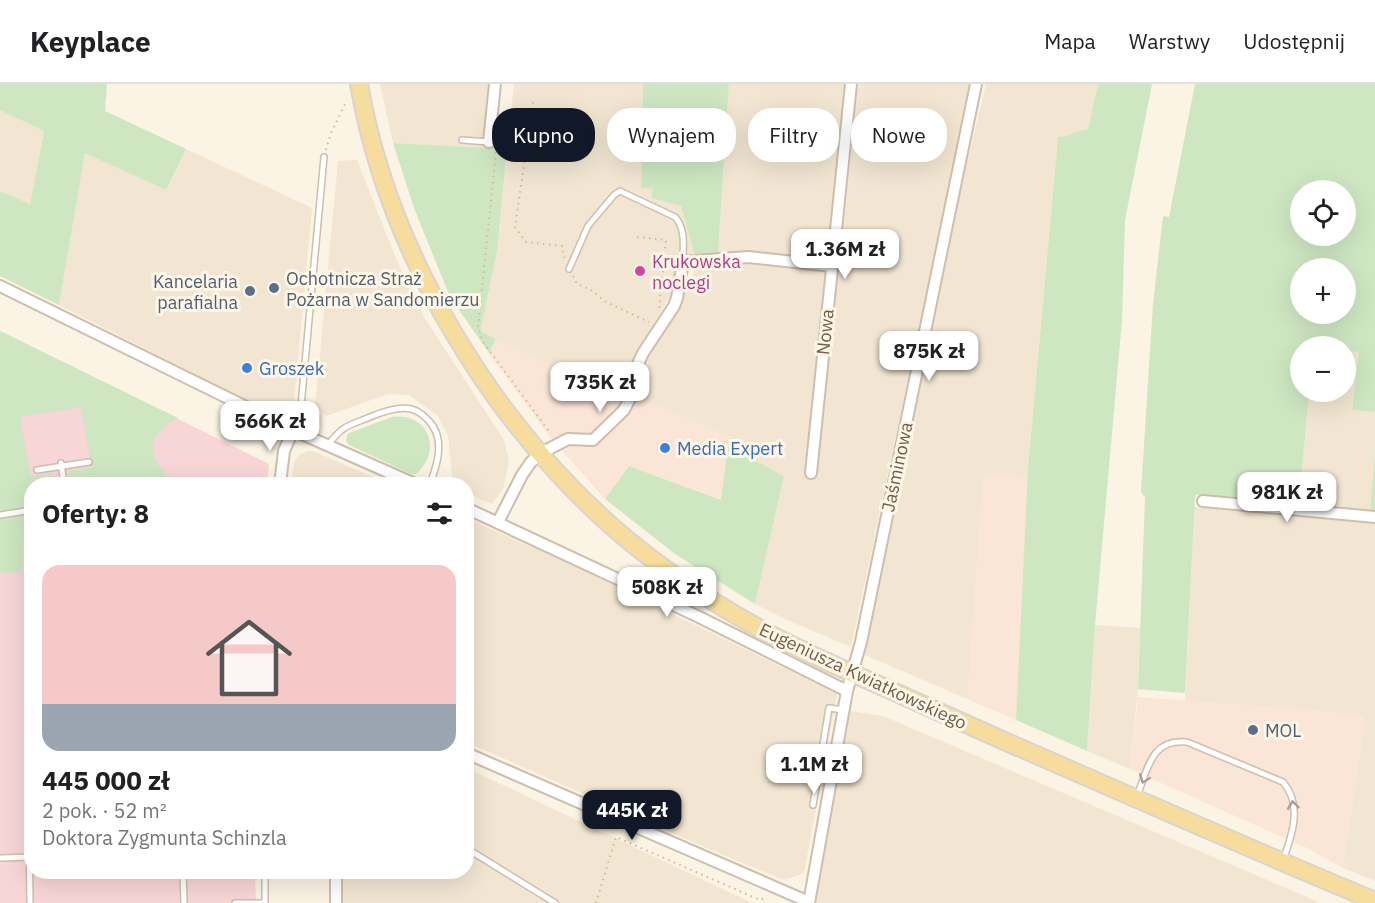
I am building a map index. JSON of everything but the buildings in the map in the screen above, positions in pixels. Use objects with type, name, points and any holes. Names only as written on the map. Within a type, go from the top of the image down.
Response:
[{"type":"main road","name":"Eugeniusza Kwiatkowskiego","points":[[359,84],[368,124],[402,228],[444,316],[498,401],[566,482],[629,541],[717,604],[801,650],[1136,799],[1375,901]]},
{"type":"street","points":[[494,108],[495,84]]},
{"type":"street","name":"Nowa","points":[[811,473],[851,84]]},
{"type":"street","name":"Jaśminowa","points":[[809,903],[844,710],[861,642],[976,84]]},
{"type":"street","points":[[498,522],[525,471],[541,453],[568,439],[593,440],[624,410],[630,398],[643,353],[658,326],[674,306],[683,262],[748,257],[832,266]]},
{"type":"street","points":[[0,286],[293,430],[399,477]]},
{"type":"street","points":[[281,477],[284,451],[293,430]]},
{"type":"street","points":[[1203,501],[1375,517]]},
{"type":"street","points":[[474,512],[688,612],[848,691]]},
{"type":"street","points":[[474,756],[809,903]]},
{"type":"street","points":[[336,879],[336,903]]},
{"type":"lane","points":[[462,140],[492,145]]},
{"type":"lane","points":[[293,430],[301,406],[324,157]]},
{"type":"lane","points":[[569,269],[588,226],[620,191],[675,217],[680,222],[683,231],[683,262]]},
{"type":"lane","points":[[328,445],[342,428],[388,410],[410,409],[422,414],[431,422],[439,439],[439,452],[433,477]]},
{"type":"lane","points":[[37,470],[61,464],[89,462]]},
{"type":"lane","points":[[61,464],[63,477]]},
{"type":"lane","points":[[0,515],[24,511]]},
{"type":"lane","points":[[813,805],[829,708],[844,710]]},
{"type":"lane","points":[[1136,799],[1156,752],[1168,743],[1177,741],[1187,742],[1283,782],[1289,789],[1294,813],[1293,835],[1283,862]]},
{"type":"lane","points":[[474,853],[555,903]]},
{"type":"lane","points":[[0,858],[24,857]]},
{"type":"lane","points":[[30,879],[30,903]]},
{"type":"lane","points":[[183,879],[184,903]]},
{"type":"lane","points":[[235,903],[265,903],[264,879]]},
{"type":"path","points":[[324,157],[331,133],[348,98]]},
{"type":"path","points":[[533,102],[515,227],[526,242],[562,246],[569,269],[577,284],[606,302],[658,326],[666,240],[637,237]]},
{"type":"path","points":[[492,157],[478,327],[483,342],[552,435],[556,445]]},
{"type":"path","points":[[596,903],[616,837],[760,900],[759,903]]},
{"type":"shaded area","points":[[380,84],[490,84],[484,148],[393,143]]},
{"type":"shaded area","points":[[514,84],[643,84],[643,108],[607,108],[607,162],[642,162],[641,188],[653,189],[652,198],[681,205],[695,256],[682,258],[675,288],[638,348],[623,401],[479,331],[497,252],[506,162],[595,162],[595,108],[512,108]]},
{"type":"shaded area","points":[[729,84],[845,84],[839,141],[839,108],[748,108],[748,162],[837,162],[827,255],[823,259],[750,252],[718,253],[724,162],[736,162],[736,108],[727,108]]},
{"type":"shaded area","points":[[858,84],[971,84],[851,647],[755,604],[784,476],[728,446],[729,437],[640,399],[649,354],[672,321],[695,269],[748,262],[839,274],[851,154],[851,162],[947,162],[947,108],[856,108]]},
{"type":"shaded area","points":[[986,84],[1098,84],[1088,129],[1058,138],[1028,468],[1016,720],[865,655],[957,203]]},
{"type":"shaded area","points":[[0,110],[44,130],[30,204],[0,191]]},
{"type":"shaded area","points":[[186,149],[312,208],[293,413],[283,419],[59,305],[85,152],[166,190]]},
{"type":"shaded area","points":[[357,160],[397,261],[424,317],[504,440],[509,461],[503,489],[492,504],[474,496],[474,477],[452,477],[448,436],[438,416],[409,395],[388,394],[326,416],[315,406],[338,161]]},
{"type":"shaded area","points":[[0,331],[269,464],[268,477],[24,477],[24,879],[255,879],[256,903],[0,903]]},
{"type":"shaded area","points":[[496,339],[623,401],[640,399],[729,437],[722,500],[629,466],[605,499],[549,436],[489,353]]},
{"type":"shaded area","points":[[1356,352],[1359,352],[1356,377]]},
{"type":"shaded area","points":[[1308,402],[1353,402],[1352,410],[1375,412],[1375,453],[1370,512],[1299,503]]},
{"type":"shaded area","points":[[313,451],[373,477],[292,477],[294,462],[299,455]]},
{"type":"shaded area","points":[[983,475],[1027,477],[1016,720],[967,699]]},
{"type":"shaded area","points":[[1194,507],[1375,522],[1375,881],[1343,868],[1365,717],[1185,704]]},
{"type":"shaded area","points":[[474,522],[576,567],[837,694],[804,873],[784,880],[474,746]]},
{"type":"shaded area","points":[[1095,625],[1140,628],[1138,689],[1130,769],[1087,751]]},
{"type":"shaded area","points":[[1138,697],[1317,710],[1365,717],[1343,868],[1307,848],[1130,769]]},
{"type":"shaded area","points":[[850,711],[883,716],[1321,903],[816,903]]},
{"type":"shaded area","points":[[474,771],[752,903],[343,903],[343,879],[474,879]]},
{"type":"green space","points":[[0,84],[107,84],[105,111],[186,149],[166,190],[85,153],[59,305],[0,276],[0,191],[30,204],[44,131],[0,110]]},
{"type":"green space","points":[[643,84],[729,84],[727,108],[643,108]]},
{"type":"green space","points":[[1098,84],[1152,84],[1125,220],[1122,320],[1095,625],[1087,751],[1016,720],[1028,468],[1058,137],[1088,129]]},
{"type":"green space","points":[[1195,84],[1375,84],[1375,412],[1352,410],[1353,402],[1356,402],[1359,352],[1356,352],[1356,336],[1290,336],[1290,402],[1308,402],[1299,503],[1195,495],[1185,693],[1138,689],[1145,497],[1141,492],[1153,304],[1163,216],[1169,217]]},
{"type":"green space","points":[[393,143],[492,148],[492,162],[506,162],[497,252],[480,331],[496,339],[489,353],[450,297],[414,208]]},
{"type":"green space","points":[[642,162],[724,162],[718,253],[695,256],[681,206],[651,198],[653,189],[641,188]]},
{"type":"green space","points":[[0,331],[178,418],[158,434],[153,447],[160,468],[172,477],[68,477],[68,472],[91,467],[81,407],[20,417],[31,476],[52,473],[52,477],[24,477],[22,572],[0,573]]},
{"type":"green space","points":[[392,417],[405,417],[415,421],[428,435],[429,455],[416,474],[411,474],[346,442],[349,433]]},
{"type":"green space","points":[[728,446],[784,476],[755,604],[675,554],[605,499],[629,466],[721,500]]},
{"type":"green space","points":[[1375,453],[1375,512],[1370,512]]},
{"type":"place","name":"Krukowska noclegi","points":[[640,271]]},
{"type":"place","name":"Ochotnicza Straż Pożarna w Sandomierzu","points":[[274,288]]},
{"type":"place","name":"Kancelaria parafialna","points":[[250,291]]},
{"type":"place","name":"Groszek","points":[[247,368]]},
{"type":"place","name":"Media Expert","points":[[665,448]]},
{"type":"place","name":"MOL","points":[[1253,730]]}]
